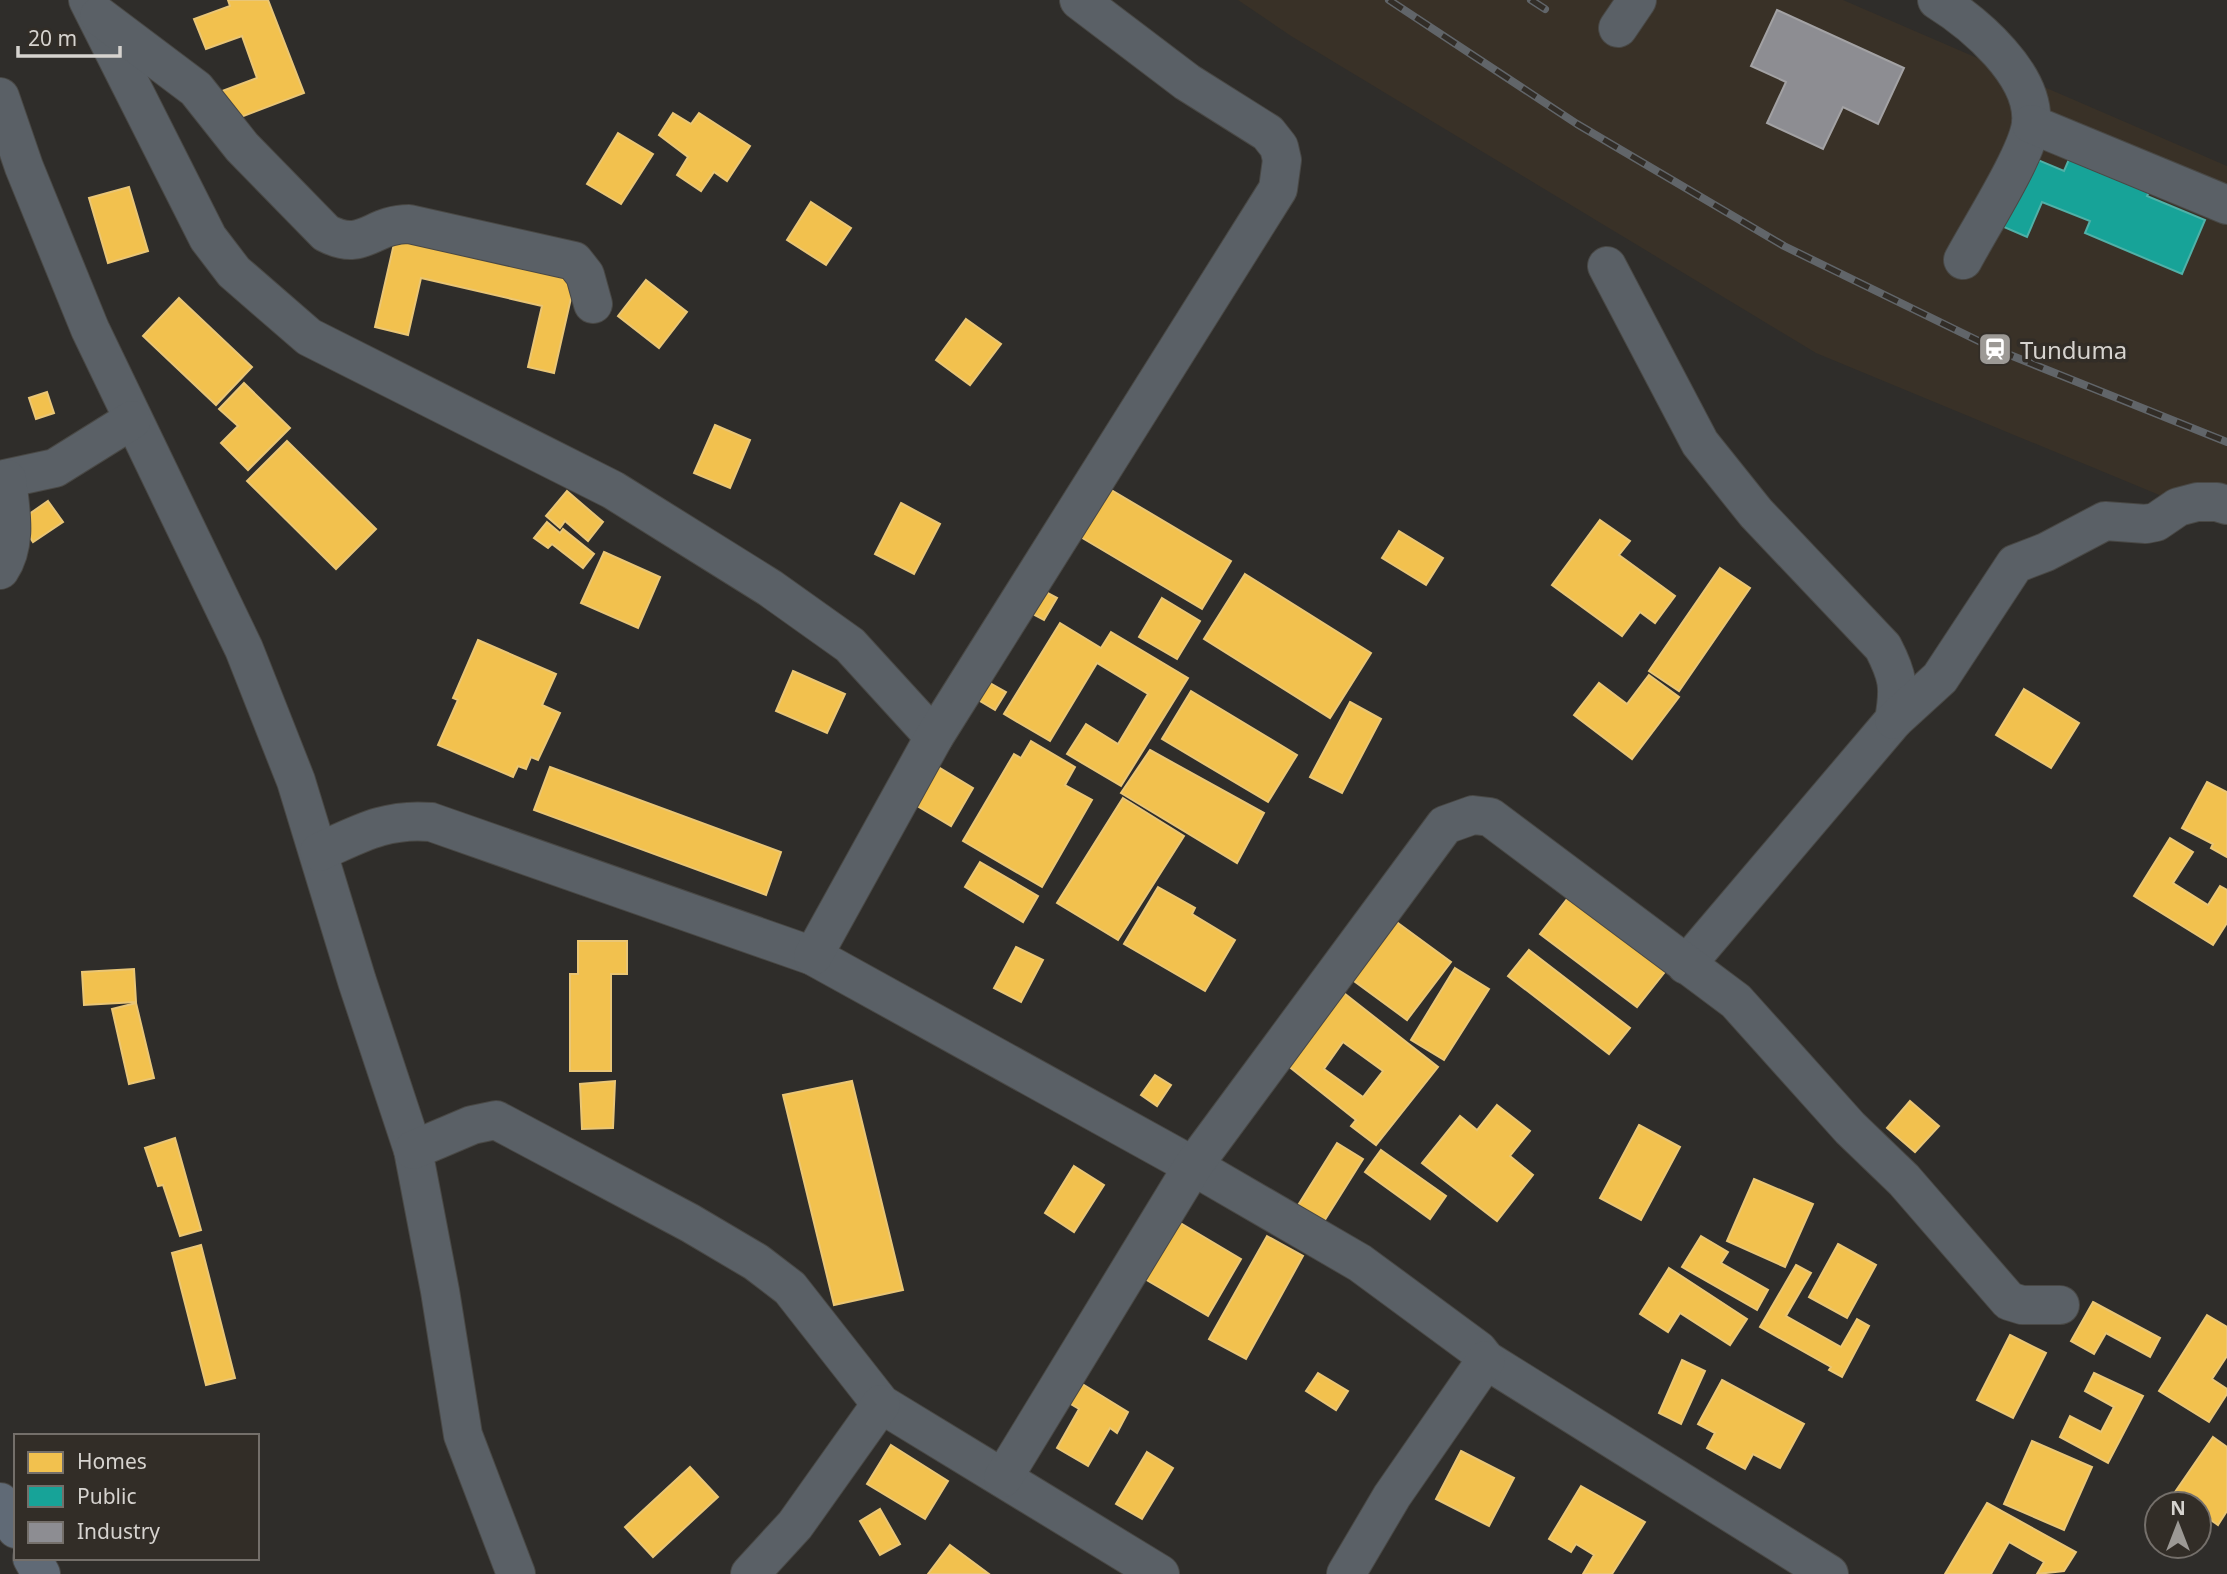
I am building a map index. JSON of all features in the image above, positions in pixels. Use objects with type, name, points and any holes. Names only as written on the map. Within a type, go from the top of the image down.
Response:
[{"type":"main road","points":[[0,1502],[14,1526]]},
{"type":"street","points":[[813,956],[934,737],[1278,189],[1282,170],[1279,148],[1268,133],[1187,82],[1079,0]]},
{"type":"street","points":[[1937,0],[1952,9],[2004,56],[2027,94],[2031,124],[2027,141],[1963,260]]},
{"type":"street","points":[[90,5],[199,222],[234,272],[270,305],[309,337],[613,490],[770,588],[850,645],[934,737]]},
{"type":"street","points":[[90,5],[196,89],[242,147],[326,233],[339,240],[357,242],[388,225],[409,224],[574,261],[585,275],[593,304]]},
{"type":"street","points":[[0,97],[24,167],[90,329],[244,649],[296,781],[357,981],[413,1150],[440,1291],[463,1435],[516,1574]]},
{"type":"street","points":[[2031,124],[2227,205]]},
{"type":"street","points":[[1606,267],[1700,443],[1756,513],[1883,647],[1896,671],[1899,692],[1894,720]]},
{"type":"street","points":[[0,570],[7,556],[12,526],[3,479],[55,468],[132,420]]},
{"type":"street","points":[[1686,965],[1894,720],[1940,678],[2015,564],[2046,552],[2105,521],[2146,524],[2156,522],[2178,507],[2217,502],[2227,505]]},
{"type":"street","points":[[1003,1478],[1193,1167],[1445,825],[1473,815],[1490,817],[1736,1001],[1850,1128],[1904,1180],[2009,1301],[2022,1305],[2060,1305]]},
{"type":"street","points":[[319,852],[386,823],[407,820],[431,822],[813,956],[1193,1167],[1360,1264],[1478,1350],[1486,1360],[1829,1574]]},
{"type":"street","points":[[413,1150],[472,1125],[496,1120],[690,1223],[756,1262],[790,1288],[881,1404],[1160,1574]]},
{"type":"street","points":[[1346,1574],[1392,1496],[1486,1360]]},
{"type":"street","points":[[750,1574],[796,1525],[881,1404]]},
{"type":"shaded area","points":[[1238,0],[1843,0],[2227,166],[2227,523],[1816,353],[1291,36]]},
{"type":"building: Homes","points":[[228,0],[268,0],[304,93],[233,120],[222,91],[257,78],[242,36],[206,49],[194,19],[230,6]]},
{"type":"building: Homes","points":[[673,113],[691,124],[699,113],[750,146],[727,181],[714,172],[701,191],[677,175],[688,157],[659,135]]},
{"type":"building: Homes","points":[[618,133],[653,154],[621,204],[587,184]]},
{"type":"building: Homes","points":[[129,187],[148,251],[108,263],[89,198]]},
{"type":"building: Homes","points":[[811,202],[851,228],[826,265],[787,240]]},
{"type":"building: Homes","points":[[396,235],[576,276],[554,373],[528,367],[542,306],[421,278],[408,335],[375,327]]},
{"type":"building: Homes","points":[[646,280],[687,312],[659,348],[618,316]]},
{"type":"building: Homes","points":[[179,298],[252,367],[216,405],[143,336]]},
{"type":"building: Homes","points":[[966,319],[1001,344],[970,385],[936,360]]},
{"type":"building: Homes","points":[[244,383],[290,428],[248,470],[221,443],[238,426],[219,409]]},
{"type":"building: Homes","points":[[47,392],[54,413],[36,419],[29,398]]},
{"type":"building: Homes","points":[[715,425],[750,440],[730,488],[694,473]]},
{"type":"building: Homes","points":[[287,441],[376,529],[336,569],[247,481]]},
{"type":"building: Homes","points":[[1086,475],[1231,561],[1202,609],[1057,523]]},
{"type":"building: Homes","points":[[567,491],[603,522],[588,541],[565,521],[560,528],[546,516]]},
{"type":"building: Homes","points":[[48,501],[63,522],[33,542],[19,521]]},
{"type":"building: Homes","points":[[901,503],[940,524],[914,574],[875,554]]},
{"type":"building: Homes","points":[[1600,520],[1630,541],[1619,555],[1675,596],[1655,623],[1640,612],[1622,636],[1552,585]]},
{"type":"building: Homes","points":[[547,522],[560,533],[563,529],[594,554],[583,568],[552,544],[548,548],[534,538]]},
{"type":"building: Homes","points":[[1399,531],[1443,558],[1426,585],[1382,558]]},
{"type":"building: Homes","points":[[604,552],[660,577],[638,628],[581,603]]},
{"type":"building: Homes","points":[[1720,568],[1750,588],[1679,691],[1649,671]]},
{"type":"building: Homes","points":[[1245,574],[1371,653],[1330,718],[1204,639]]},
{"type":"building: Homes","points":[[1040,589],[1057,598],[1044,620],[1029,612]]},
{"type":"building: Homes","points":[[1162,598],[1200,621],[1177,659],[1139,637]]},
{"type":"building: Homes","points":[[1060,623],[1101,648],[1111,632],[1188,678],[1121,786],[1067,754],[1086,724],[1118,744],[1148,694],[1097,663],[1050,741],[1004,714]]},
{"type":"building: Homes","points":[[478,640],[556,674],[542,705],[560,713],[538,760],[531,757],[526,769],[518,766],[513,777],[438,745],[458,700],[453,698]]},
{"type":"building: Homes","points":[[793,671],[845,694],[827,733],[776,711]]},
{"type":"building: Homes","points":[[1649,675],[1679,697],[1632,759],[1574,715],[1599,683],[1627,704]]},
{"type":"building: Homes","points":[[990,683],[1006,692],[995,710],[953,685]]},
{"type":"building: Homes","points":[[2024,689],[2079,723],[2051,768],[1996,735]]},
{"type":"building: Homes","points":[[1191,691],[1297,755],[1268,802],[1162,739]]},
{"type":"building: Homes","points":[[1350,702],[1381,719],[1342,793],[1310,777]]},
{"type":"building: Homes","points":[[1031,741],[1075,767],[1065,785],[1092,800],[1042,887],[963,841],[1014,754],[1021,758]]},
{"type":"building: Homes","points":[[1150,750],[1264,813],[1237,863],[1121,793]]},
{"type":"building: Homes","points":[[920,756],[973,788],[951,826],[897,794]]},
{"type":"building: Homes","points":[[550,767],[781,852],[766,895],[534,810]]},
{"type":"building: Homes","points":[[2207,782],[2227,792],[2227,857],[2211,848],[2213,844],[2182,828]]},
{"type":"building: Homes","points":[[1123,798],[1184,836],[1118,940],[1057,903]]},
{"type":"building: Homes","points":[[2170,838],[2193,852],[2173,883],[2208,905],[2220,886],[2227,890],[2227,923],[2213,945],[2134,896]]},
{"type":"building: Homes","points":[[980,862],[1038,896],[1023,922],[965,887]]},
{"type":"building: Homes","points":[[1158,887],[1195,908],[1192,914],[1235,940],[1205,991],[1124,944]]},
{"type":"building: Homes","points":[[1571,894],[1668,968],[1637,1007],[1540,934]]},
{"type":"building: Homes","points":[[1383,912],[1451,962],[1407,1020],[1339,970]]},
{"type":"building: Homes","points":[[578,941],[627,941],[627,974],[611,974],[611,1071],[570,1071],[570,974],[578,974]]},
{"type":"building: Homes","points":[[1016,947],[1043,960],[1021,1002],[994,988]]},
{"type":"building: Homes","points":[[1529,950],[1630,1028],[1609,1054],[1508,976]]},
{"type":"building: Homes","points":[[1455,968],[1489,989],[1444,1060],[1411,1040]]},
{"type":"building: Homes","points":[[134,969],[136,1002],[84,1005],[82,972]]},
{"type":"building: Homes","points":[[1335,986],[1438,1067],[1376,1145],[1351,1126],[1356,1120],[1287,1065]],"holes":[[[1343,1042],[1383,1071],[1363,1097],[1324,1069]]]},
{"type":"building: Homes","points":[[136,1003],[154,1078],[129,1084],[112,1009]]},
{"type":"building: Homes","points":[[1155,1075],[1171,1085],[1157,1106],[1141,1095]]},
{"type":"building: Homes","points":[[615,1081],[613,1128],[582,1129],[580,1084]]},
{"type":"building: Homes","points":[[852,1081],[903,1290],[834,1305],[783,1095]]},
{"type":"building: Homes","points":[[1910,1101],[1939,1126],[1915,1152],[1887,1128]]},
{"type":"building: Homes","points":[[1497,1105],[1530,1131],[1510,1156],[1533,1175],[1497,1221],[1422,1163],[1460,1116],[1477,1130]]},
{"type":"building: Homes","points":[[1639,1125],[1680,1147],[1641,1220],[1600,1198]]},
{"type":"building: Homes","points":[[175,1138],[201,1230],[180,1236],[163,1185],[158,1186],[145,1148]]},
{"type":"building: Homes","points":[[1337,1143],[1363,1159],[1323,1223],[1297,1207]]},
{"type":"building: Homes","points":[[1381,1150],[1446,1196],[1430,1219],[1365,1172]]},
{"type":"building: Homes","points":[[1074,1166],[1104,1185],[1074,1232],[1045,1213]]},
{"type":"building: Homes","points":[[1754,1179],[1813,1204],[1785,1267],[1727,1241]]},
{"type":"building: Homes","points":[[1172,1218],[1241,1259],[1208,1316],[1138,1275]]},
{"type":"building: Homes","points":[[1267,1236],[1303,1256],[1246,1359],[1209,1339]]},
{"type":"building: Homes","points":[[1701,1236],[1728,1252],[1721,1263],[1768,1290],[1757,1310],[1682,1267]]},
{"type":"building: Homes","points":[[1838,1244],[1876,1265],[1847,1318],[1809,1297]]},
{"type":"building: Homes","points":[[201,1245],[235,1378],[206,1385],[172,1253]]},
{"type":"building: Homes","points":[[1796,1265],[1811,1273],[1786,1316],[1841,1347],[1857,1319],[1869,1326],[1842,1377],[1829,1370],[1831,1367],[1760,1327]]},
{"type":"building: Homes","points":[[1669,1268],[1747,1319],[1730,1345],[1680,1313],[1668,1332],[1640,1314]]},
{"type":"building: Homes","points":[[2093,1302],[2160,1338],[2150,1357],[2106,1333],[2094,1354],[2071,1341]]},
{"type":"building: Homes","points":[[2207,1315],[2227,1327],[2227,1356],[2212,1379],[2227,1389],[2227,1394],[2209,1422],[2159,1391]]},
{"type":"building: Homes","points":[[2010,1335],[2046,1353],[2013,1418],[1977,1400]]},
{"type":"building: Homes","points":[[1682,1360],[1705,1371],[1681,1424],[1659,1413]]},
{"type":"building: Homes","points":[[1318,1373],[1348,1391],[1336,1410],[1306,1391]]},
{"type":"building: Homes","points":[[2094,1373],[2143,1396],[2108,1463],[2060,1437],[2070,1416],[2101,1432],[2114,1407],[2085,1391]]},
{"type":"building: Homes","points":[[1071,1377],[1128,1412],[1117,1433],[1110,1428],[1088,1466],[1057,1448],[1079,1409],[1059,1397]]},
{"type":"building: Homes","points":[[1722,1380],[1804,1424],[1780,1468],[1753,1454],[1745,1469],[1707,1448],[1715,1433],[1698,1424]]},
{"type":"building: Homes","points":[[2213,1437],[2227,1447],[2227,1511],[2218,1525],[2213,1522],[2213,1490],[2176,1490]]},
{"type":"building: Homes","points":[[2032,1441],[2092,1467],[2064,1530],[2004,1504]]},
{"type":"building: Homes","points":[[891,1445],[948,1481],[925,1519],[867,1484]]},
{"type":"building: Homes","points":[[1461,1451],[1514,1478],[1489,1526],[1436,1499]]},
{"type":"building: Homes","points":[[1147,1452],[1173,1468],[1142,1519],[1116,1504]]},
{"type":"building: Homes","points":[[690,1467],[718,1497],[653,1557],[625,1527]]},
{"type":"building: Homes","points":[[1581,1486],[1645,1522],[1612,1574],[1583,1574],[1594,1555],[1576,1544],[1571,1552],[1549,1539]]},
{"type":"building: Homes","points":[[1987,1503],[2076,1552],[2064,1571],[2037,1574],[2044,1562],[2009,1542],[1991,1574],[1945,1574]]},
{"type":"building: Homes","points":[[880,1509],[900,1544],[880,1555],[860,1521]]},
{"type":"building: Homes","points":[[950,1545],[989,1574],[928,1574]]},
{"type":"building: Public","points":[[2073,150],[2153,184],[2147,196],[2205,220],[2182,274],[2085,233],[2090,221],[2042,202],[2027,237],[1997,224],[2026,155],[2064,171]]},
{"type":"building: Industry","points":[[1777,10],[1904,68],[1878,124],[1843,107],[1823,149],[1767,123],[1786,82],[1751,66]]},
{"type":"railway","points":[[1389,0],[1577,124],[1784,246],[1995,349],[2227,442]]},
{"type":"railway","points":[[1531,0],[1545,9]]},
{"type":"place","name":"Tunduma","points":[[1995,349]]}]
